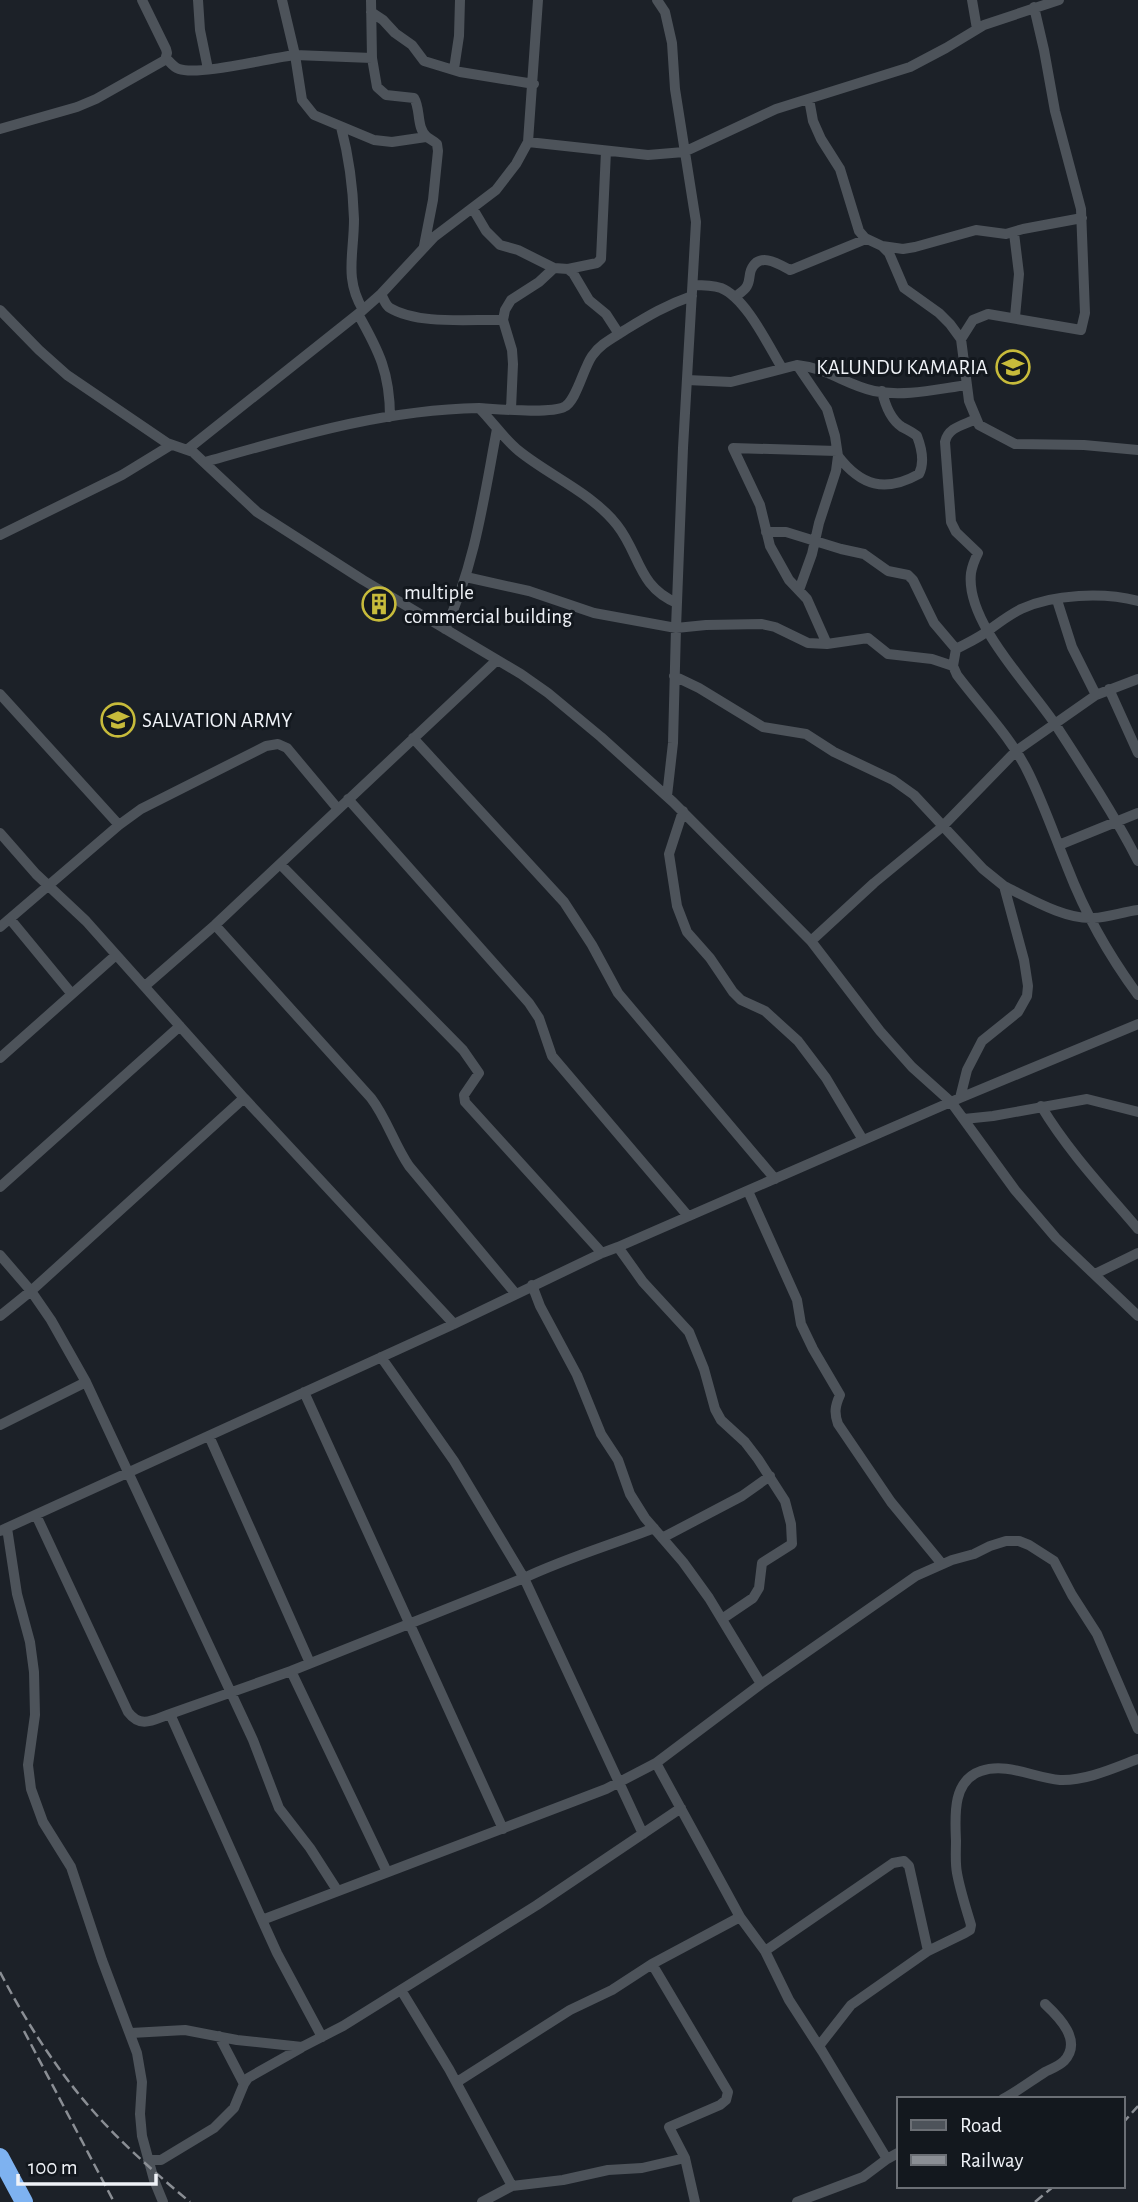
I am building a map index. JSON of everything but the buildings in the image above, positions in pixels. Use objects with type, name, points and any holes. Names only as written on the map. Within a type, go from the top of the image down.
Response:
[{"type":"highway","points":[[0,2157],[24,2202]]},
{"type":"street","points":[[142,0],[166,49],[166,58],[179,69],[208,69],[295,55],[372,58]]},
{"type":"street","points":[[198,0],[200,30],[208,69]]},
{"type":"street","points":[[282,0],[295,55],[300,93],[306,107],[314,115],[374,140],[392,142],[426,137]]},
{"type":"street","points":[[371,0],[372,58],[377,87],[386,95],[414,98],[421,130],[437,144],[433,200],[424,246]]},
{"type":"street","points":[[454,69],[459,36],[460,0]]},
{"type":"street","points":[[188,449],[360,312],[381,294],[424,246],[496,190],[516,164],[528,142],[538,0]]},
{"type":"street","points":[[657,0],[665,12],[672,43],[675,89],[696,222],[677,603],[673,743],[667,796]]},
{"type":"street","points":[[972,0],[977,29]]},
{"type":"street","points":[[528,142],[648,155],[684,152],[776,109],[910,67],[977,29],[1059,0]]},
{"type":"street","points":[[961,338],[973,320],[981,315],[1015,317],[1081,330],[1085,313],[1082,218],[1055,111],[1034,8]]},
{"type":"street","points":[[371,12],[412,45],[424,61],[534,84]]},
{"type":"street","points":[[0,129],[96,99],[150,70],[166,58]]},
{"type":"street","points":[[809,99],[813,121],[840,169],[859,231],[866,239],[882,246],[915,247],[976,230],[996,234],[1014,233],[1082,218]]},
{"type":"street","points":[[341,127],[353,195],[351,279],[360,312],[384,367],[390,417]]},
{"type":"street","points":[[473,209],[486,231],[500,245],[518,250],[554,268],[568,269],[597,264],[601,259],[606,150]]},
{"type":"street","points":[[1014,233],[1019,274],[1015,317]]},
{"type":"street","points":[[735,297],[747,288],[756,263],[772,260],[793,269],[866,239]]},
{"type":"street","points":[[882,246],[889,253],[904,288],[939,313],[961,338],[969,401],[979,425],[1015,444],[1084,445],[1138,450]]},
{"type":"street","points":[[511,409],[512,350],[503,320],[505,310],[511,300],[539,282],[554,268]]},
{"type":"street","points":[[568,269],[589,300],[606,314],[619,334]]},
{"type":"street","points":[[693,285],[709,285],[723,289],[735,297],[782,368]]},
{"type":"street","points":[[381,294],[391,309],[415,316],[503,320]]},
{"type":"street","points":[[205,462],[337,425],[419,411],[566,407],[575,396],[583,371],[593,354],[606,342],[666,305],[692,296]]},
{"type":"street","points":[[0,310],[67,375],[171,445],[188,449],[243,500],[280,529],[548,693],[601,737],[683,811],[811,941],[904,1058],[956,1100],[964,1119],[1015,1190],[1048,1229],[1138,1316]]},
{"type":"street","points":[[687,380],[731,382],[797,365],[816,367],[853,384],[898,393],[967,385]]},
{"type":"street","points":[[797,365],[827,409],[837,453],[836,471],[799,590]]},
{"type":"street","points":[[837,453],[849,471],[876,484],[886,486],[919,474],[922,455],[917,436],[893,419],[882,391]]},
{"type":"street","points":[[479,408],[517,450],[606,512],[626,538],[654,590],[677,603]]},
{"type":"street","points":[[976,419],[952,429],[946,435],[945,453],[951,522],[956,532],[978,553],[971,572],[971,586],[988,632],[1054,723],[1138,861]]},
{"type":"street","points":[[445,629],[466,577],[476,539],[497,429]]},
{"type":"street","points":[[0,535],[122,475],[171,445]]},
{"type":"street","points":[[827,644],[807,599],[789,580],[770,546],[754,490],[733,449],[837,453]]},
{"type":"street","points":[[766,532],[786,533],[864,554],[888,571],[908,575],[934,623],[956,649]]},
{"type":"street","points":[[466,577],[529,591],[594,613],[676,628],[762,624],[775,627],[808,643],[827,644],[868,638],[888,654],[932,659],[953,666]]},
{"type":"street","points":[[956,649],[988,632],[1002,619],[1033,604],[1078,596],[1122,596],[1138,601]]},
{"type":"street","points":[[1057,600],[1072,647],[1096,695]]},
{"type":"street","points":[[956,649],[953,666],[957,675],[1016,751],[1029,774],[1068,871],[1112,956],[1138,995]]},
{"type":"street","points":[[145,986],[215,925],[497,660]]},
{"type":"street","points":[[674,676],[763,727],[806,734],[834,752],[893,780],[914,795],[983,869],[1004,886],[1043,906],[1092,919],[1138,910]]},
{"type":"street","points":[[811,941],[874,883],[942,827],[1016,751],[1096,695],[1138,679]]},
{"type":"street","points":[[1109,689],[1138,754]]},
{"type":"street","points":[[0,694],[119,825]]},
{"type":"street","points":[[413,738],[564,902],[592,945],[618,993],[775,1180]]},
{"type":"street","points":[[0,928],[119,825],[148,804],[260,749],[275,744],[287,748],[338,809]]},
{"type":"street","points":[[348,799],[529,1003],[539,1018],[552,1056],[688,1216]]},
{"type":"street","points":[[683,811],[669,855],[677,906],[687,932],[741,1000],[765,1011],[799,1041],[826,1078],[863,1140]]},
{"type":"street","points":[[1059,845],[1138,813]]},
{"type":"street","points":[[0,833],[86,921],[244,1098],[454,1324]]},
{"type":"street","points":[[280,864],[390,978],[445,1030],[471,1060],[479,1073],[464,1094],[465,1102],[602,1253]]},
{"type":"street","points":[[956,1100],[982,1041],[1018,1012],[1027,996],[1026,968],[1004,886]]},
{"type":"street","points":[[10,919],[71,993]]},
{"type":"street","points":[[215,925],[371,1098],[409,1166],[515,1293]]},
{"type":"street","points":[[0,1058],[116,955]]},
{"type":"street","points":[[163,2202],[142,2136],[142,2076],[131,2033],[102,1960],[71,1867],[48,1831],[31,1789],[28,1765],[35,1715],[34,1672],[30,1642],[4,1530],[454,1324],[602,1253],[1138,1024]]},
{"type":"street","points":[[0,1187],[180,1026]]},
{"type":"street","points":[[0,1316],[244,1098]]},
{"type":"street","points":[[964,1119],[1087,1099],[1138,1112]]},
{"type":"street","points":[[1041,1106],[1053,1127],[1075,1155],[1138,1229]]},
{"type":"street","points":[[748,1191],[797,1300],[801,1324],[840,1395],[835,1405],[838,1424],[891,1502],[942,1564]]},
{"type":"street","points":[[618,1248],[643,1282],[689,1332],[721,1420],[745,1442],[770,1476],[789,1513],[792,1544],[762,1563],[759,1588],[753,1598],[722,1619]]},
{"type":"street","points":[[1095,1273],[1138,1253]]},
{"type":"street","points":[[0,1255],[31,1291],[86,1382],[253,1740],[279,1808],[310,1848],[337,1890]]},
{"type":"street","points":[[532,1285],[540,1306],[577,1375],[601,1434],[618,1460],[631,1494],[645,1518],[683,1562],[722,1619],[761,1684]]},
{"type":"street","points":[[381,1357],[454,1461],[524,1578],[643,1834]]},
{"type":"street","points":[[0,1425],[86,1382]]},
{"type":"street","points":[[304,1392],[503,1829]]},
{"type":"street","points":[[209,1436],[310,1663]]},
{"type":"street","points":[[662,1538],[741,1496],[770,1476]]},
{"type":"street","points":[[36,1515],[128,1712],[136,1721],[144,1722],[291,1671],[524,1578],[557,1562],[654,1528]]},
{"type":"street","points":[[262,1920],[621,1783],[656,1763],[761,1684],[916,1576],[1006,1541],[1019,1541],[1029,1545],[1054,1561],[1097,1634],[1138,1729]]},
{"type":"street","points":[[291,1671],[387,1872]]},
{"type":"street","points":[[170,1714],[277,1953],[322,2038]]},
{"type":"street","points":[[819,2046],[851,2005],[928,1951],[970,1930],[971,1925],[956,1871],[956,1802],[968,1778],[980,1771],[997,1769],[1017,1770],[1060,1780],[1070,1779],[1138,1759]]},
{"type":"street","points":[[656,1763],[740,1917],[765,1951],[789,2000],[887,2159]]},
{"type":"street","points":[[148,2160],[161,2160],[207,2133],[234,2108],[244,2084],[253,2075],[322,2038],[401,1990],[537,1905],[681,1808]]},
{"type":"street","points":[[765,1951],[893,1863],[904,1861],[909,1866],[928,1951]]},
{"type":"street","points":[[457,2082],[570,2010],[612,1990],[652,1964],[740,1917]]},
{"type":"street","points":[[652,1964],[728,2092],[726,2100],[720,2105],[669,2127],[685,2158],[695,2202]]},
{"type":"street","points":[[401,1990],[457,2082],[512,2186]]},
{"type":"street","points":[[1007,2097],[1060,2063],[1069,2054],[1068,2029],[1045,2004]]},
{"type":"street","points":[[131,2033],[185,2030],[302,2048]]},
{"type":"street","points":[[219,2036],[244,2084]]},
{"type":"street","points":[[797,2202],[863,2177],[897,2154]]},
{"type":"street","points":[[482,2202],[512,2186],[563,2180],[608,2170],[642,2168],[685,2158]]},
{"type":"railway","points":[[0,1972],[47,2051],[88,2105],[134,2153],[190,2202]]},
{"type":"railway","points":[[24,2031],[114,2202]]},
{"type":"railway","points":[[1124,2122],[1138,2106]]},
{"type":"railway","points":[[1035,2202],[1052,2188]]},
{"type":"place","name":"KALUNDU KAMARIA","points":[[1013,367]]},
{"type":"place","name":"multiple commercial building","points":[[379,604]]},
{"type":"place","name":"SALVATION ARMY","points":[[118,720]]}]
